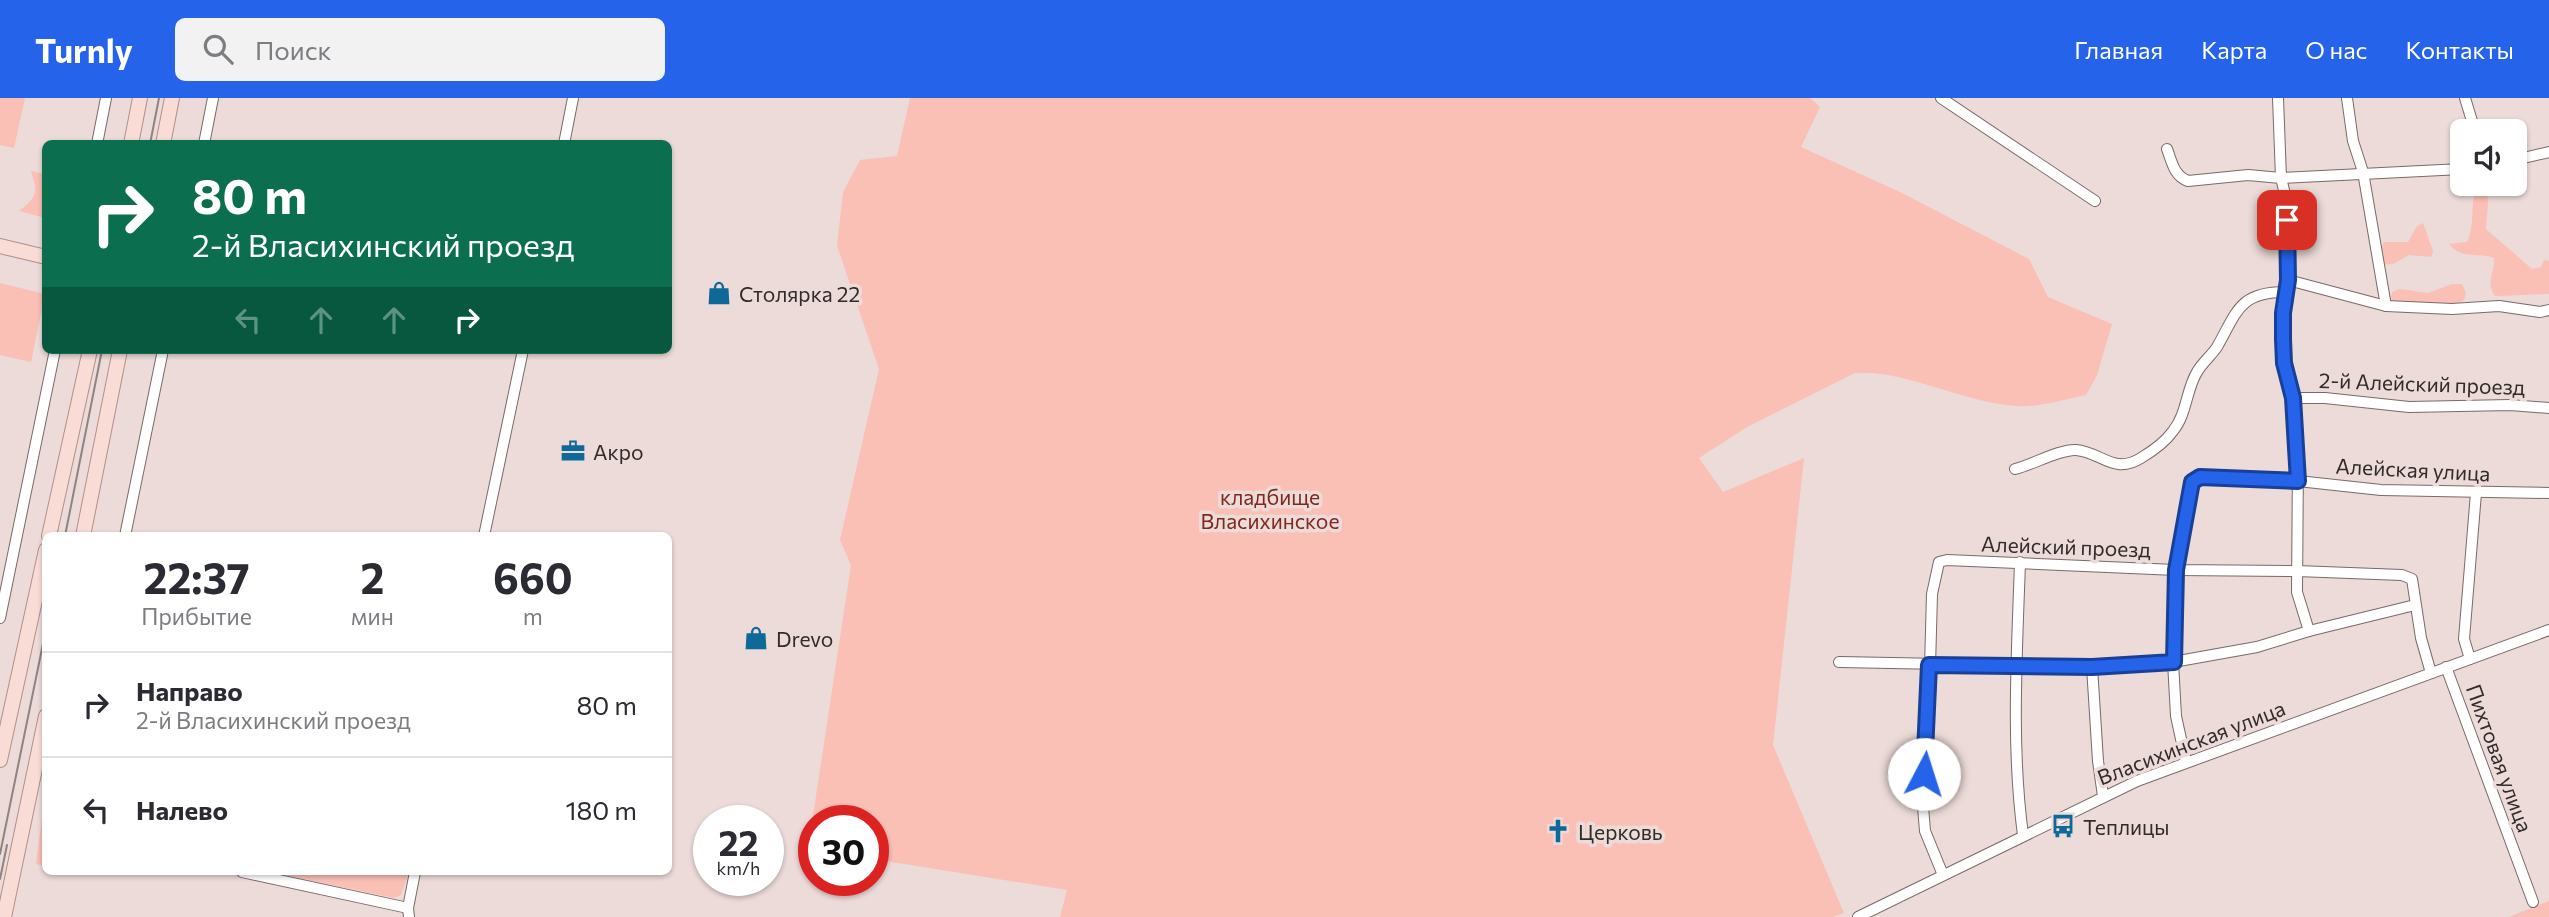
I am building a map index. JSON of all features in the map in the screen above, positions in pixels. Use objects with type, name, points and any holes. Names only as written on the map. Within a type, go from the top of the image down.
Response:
[{"type":"main road","points":[[132,140],[140,98]]},
{"type":"main road","points":[[164,140],[172,98]]},
{"type":"main road","points":[[0,246],[42,256]]},
{"type":"main road","points":[[50,532],[89,354]]},
{"type":"main road","points":[[84,532],[119,354]]},
{"type":"main road","points":[[0,760],[42,568]]},
{"type":"main road","points":[[4,917],[42,735]]},
{"type":"street","points":[[98,140],[106,98]]},
{"type":"street","points":[[205,140],[213,98]]},
{"type":"street","points":[[565,140],[573,98]]},
{"type":"street","points":[[1941,98],[2095,201]]},
{"type":"street","points":[[2278,98],[2281,178],[2286,198],[2288,280],[2283,313],[2284,363],[2293,398],[2298,481],[2297,592],[2309,631]]},
{"type":"street","points":[[2347,98],[2386,306]]},
{"type":"street","points":[[2465,98],[2471,119]]},
{"type":"street","points":[[2167,149],[2175,170],[2181,179],[2188,181],[2248,175],[2281,178],[2450,169]]},
{"type":"street","points":[[2527,157],[2549,152]]},
{"type":"street","points":[[2288,280],[2386,306],[2452,309],[2499,306],[2540,312],[2549,310]]},
{"type":"street","points":[[2015,470],[2068,451],[2085,452],[2118,465],[2126,465],[2140,459],[2173,432],[2197,372],[2216,349],[2242,302],[2255,295],[2285,292]]},
{"type":"street","points":[[0,618],[54,354]]},
{"type":"street","points":[[126,532],[162,354]]},
{"type":"street","points":[[485,532],[522,354]]},
{"type":"street","name":"2-й Алейский проезд","points":[[2293,398],[2325,398],[2409,407],[2510,405],[2549,408]]},
{"type":"street","name":"Алейская улица","points":[[2176,570],[2192,482],[2200,477],[2298,481],[2381,490],[2549,494]]},
{"type":"street","points":[[2470,659],[2464,639],[2476,493]]},
{"type":"street","name":"Алейский проезд","points":[[1929,665],[1932,594],[1939,562],[1947,560],[2176,570],[2297,570],[2402,575],[2412,579],[2415,605]]},
{"type":"street","points":[[2020,562],[2017,666],[2018,794],[2023,835]]},
{"type":"street","points":[[2176,570],[2176,716],[2186,762]]},
{"type":"street","points":[[1839,662],[2092,667],[2174,662],[2257,647],[2309,631],[2415,605],[2431,673]]},
{"type":"street","name":"Власихинская улица","points":[[1857,917],[2103,796],[2186,762],[2446,667],[2548,633]]},
{"type":"street","points":[[1929,665],[1922,794],[1925,831],[1943,875]]},
{"type":"street","points":[[2092,667],[2103,796]]},
{"type":"street","name":"Пихтовая улица","points":[[2446,667],[2533,902]]},
{"type":"street","points":[[254,875],[408,913],[414,875]]},
{"type":"green space","points":[[0,98],[25,98],[14,148],[0,145]]},
{"type":"green space","name":"кладбище Власихинское","points":[[910,98],[1810,98],[1820,107],[1801,147],[1902,193],[2029,259],[2048,297],[2112,324],[2097,375],[2086,395],[2017,406],[1976,399],[1894,376],[1855,373],[1747,427],[1699,458],[1723,492],[1804,458],[1773,745],[1844,913],[1833,917],[1060,917],[1067,890],[889,862],[889,805],[815,805],[851,565],[840,540],[879,369],[837,246],[843,192],[860,160],[897,156]]},
{"type":"green space","points":[[31,171],[42,173],[42,217],[19,211],[33,198],[35,185]]},
{"type":"green space","points":[[2487,196],[2486,229],[2532,269],[2541,267],[2544,260],[2549,261],[2549,294],[2495,296],[2491,286],[2494,258],[2464,254],[2449,244],[2467,242],[2474,198]]},
{"type":"green space","points":[[2423,223],[2433,251],[2431,257],[2409,255],[2393,264],[2375,265],[2384,242],[2408,242],[2417,226]]},
{"type":"green space","points":[[0,283],[42,293],[42,309],[31,362],[0,355]]},
{"type":"green space","points":[[2452,284],[2462,284],[2466,293],[2464,300],[2457,304],[2398,305],[2391,301],[2392,292],[2400,289],[2428,293]]},
{"type":"green space","points":[[42,818],[42,865],[36,864]]},
{"type":"green space","points":[[285,875],[408,875],[401,895],[394,898]]},
{"type":"green space","points":[[2549,901],[2549,917],[2509,917]]},
{"type":"tram line","points":[[151,140],[159,98]]},
{"type":"tram line","points":[[66,532],[101,354]]},
{"type":"tram line","points":[[0,854],[42,649]]},
{"type":"tram line","points":[[0,879],[7,845]]},
{"type":"place","name":"Столярка 22","points":[[719,293]]},
{"type":"place","name":"Акро","points":[[573,451]]},
{"type":"place","name":"Drevo","points":[[756,638]]},
{"type":"place","name":"Теплицы","points":[[2063,826]]},
{"type":"place","name":"Церковь","points":[[1558,831]]},
{"type":"route","points":[[1924,774],[1929,665],[2092,667],[2174,662],[2176,570],[2192,482],[2200,477],[2298,481],[2293,398],[2284,363],[2283,313],[2288,280],[2287,220]]}]
